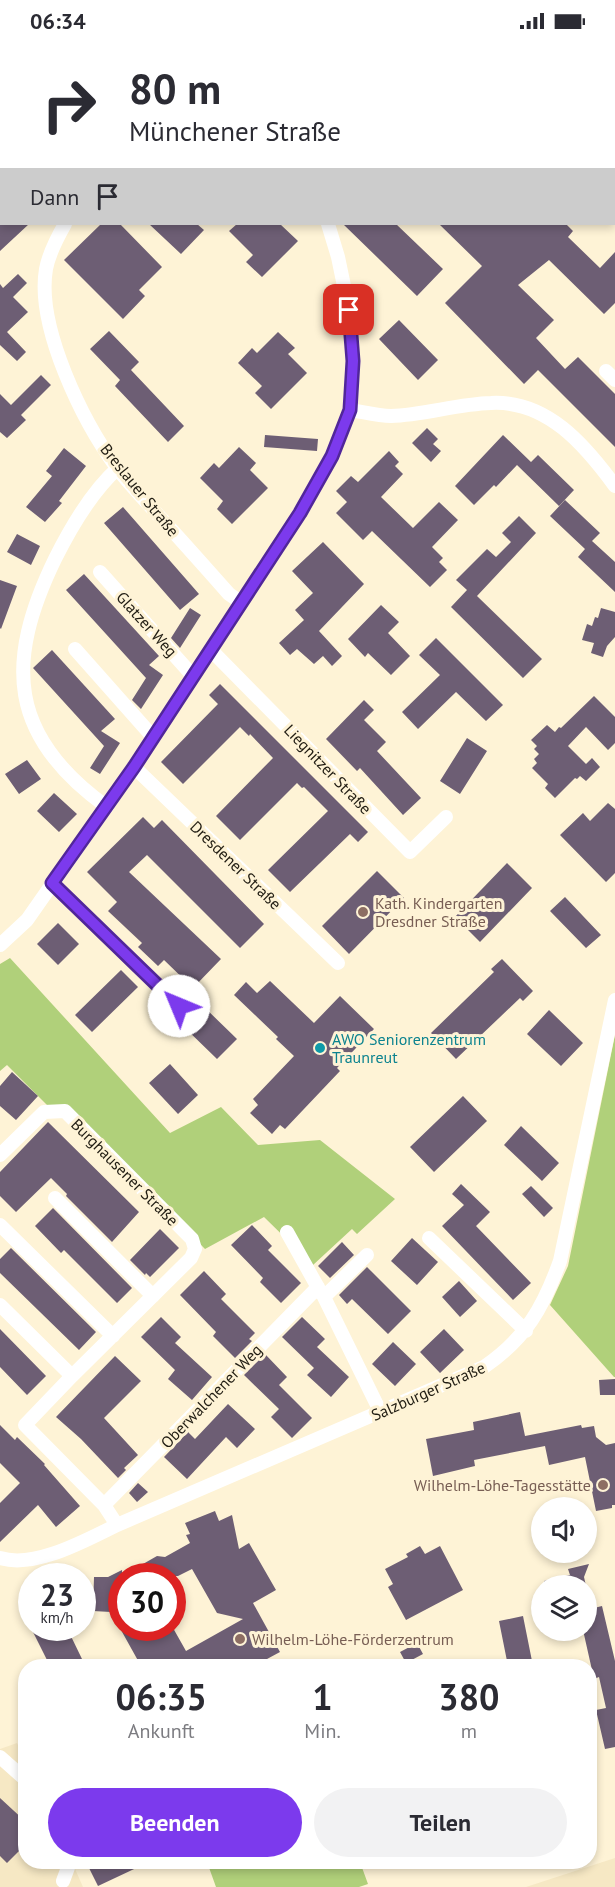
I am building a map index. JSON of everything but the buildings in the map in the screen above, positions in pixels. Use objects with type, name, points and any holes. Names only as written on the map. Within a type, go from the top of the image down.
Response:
[{"type":"street","name":"Breslauer Straße","points":[[64,225],[55,242],[46,270],[45,295],[50,326],[62,363],[86,418],[118,468],[230,594],[242,603]]},
{"type":"street","points":[[0,945],[27,920],[107,807],[300,513],[327,465],[350,410],[353,361],[349,310],[338,257],[328,225]]},
{"type":"street","points":[[350,410],[389,416],[491,403],[521,406],[545,416],[581,443],[615,486]]},
{"type":"street","points":[[107,807],[64,769],[41,739],[27,708],[22,679],[24,648],[33,612],[48,573],[63,543],[87,505],[118,468]]},
{"type":"street","name":"Glatzer Weg","points":[[100,572],[193,676]]},
{"type":"street","points":[[75,649],[153,737]]},
{"type":"street","name":"Liegnitzer Straße","points":[[211,650],[410,852],[446,817]]},
{"type":"street","name":"Dresdener Straße","points":[[134,767],[338,963]]},
{"type":"street","points":[[52,883],[179,1006]]},
{"type":"street","name":"Salzburger Straße","points":[[0,1558],[37,1558],[79,1544],[117,1525],[484,1367],[507,1350],[534,1320],[548,1293],[560,1261],[615,1000]]},
{"type":"street","name":"Burghausener Straße","points":[[0,1155],[44,1112],[65,1111],[192,1239],[195,1249],[191,1258],[25,1425],[104,1505]]},
{"type":"street","points":[[55,1198],[153,1296]]},
{"type":"street","points":[[0,1225],[113,1336]]},
{"type":"street","points":[[287,1232],[321,1292],[381,1413]]},
{"type":"street","points":[[429,1238],[525,1331]]},
{"type":"street","name":"Oberwalchener Weg","points":[[104,1505],[321,1292],[367,1256]]},
{"type":"street","points":[[0,1305],[72,1376]]},
{"type":"street","points":[[104,1505],[117,1525]]},
{"type":"street","points":[[0,1758],[18,1773]]},
{"type":"street","points":[[63,1881],[67,1869]]},
{"type":"shaded area","points":[[17,1743],[18,1745],[18,1869],[75,1869],[83,1887],[0,1887],[0,1749]]},
{"type":"shaded area","points":[[615,1858],[615,1887],[526,1887],[581,1869],[597,1869],[597,1864]]},
{"type":"green space","points":[[10,958],[170,1133],[221,1107],[258,1145],[320,1140],[395,1199],[357,1234],[352,1229],[313,1265],[264,1217],[205,1249],[67,1109],[48,1106],[7,1065],[0,1071],[0,964]]},
{"type":"green space","points":[[615,1035],[614,1377],[550,1305],[568,1266]]},
{"type":"green space","points":[[210,1869],[363,1869],[368,1884],[359,1887],[216,1887]]},
{"type":"place","name":"Kath. Kindergarten Dresdner Straße","points":[[363,912]]},
{"type":"place","name":"AWO Seniorenzentrum Traunreut","points":[[320,1048]]},
{"type":"place","name":"Wilhelm-Löhe-Tagesstätte","points":[[603,1485]]},
{"type":"place","name":"Wilhelm-Löhe-Förderzentrum","points":[[240,1639]]},
{"type":"route","points":[[179,1006],[52,883],[107,807],[211,650],[300,513],[332,456],[350,410],[353,361],[349,310]]}]
